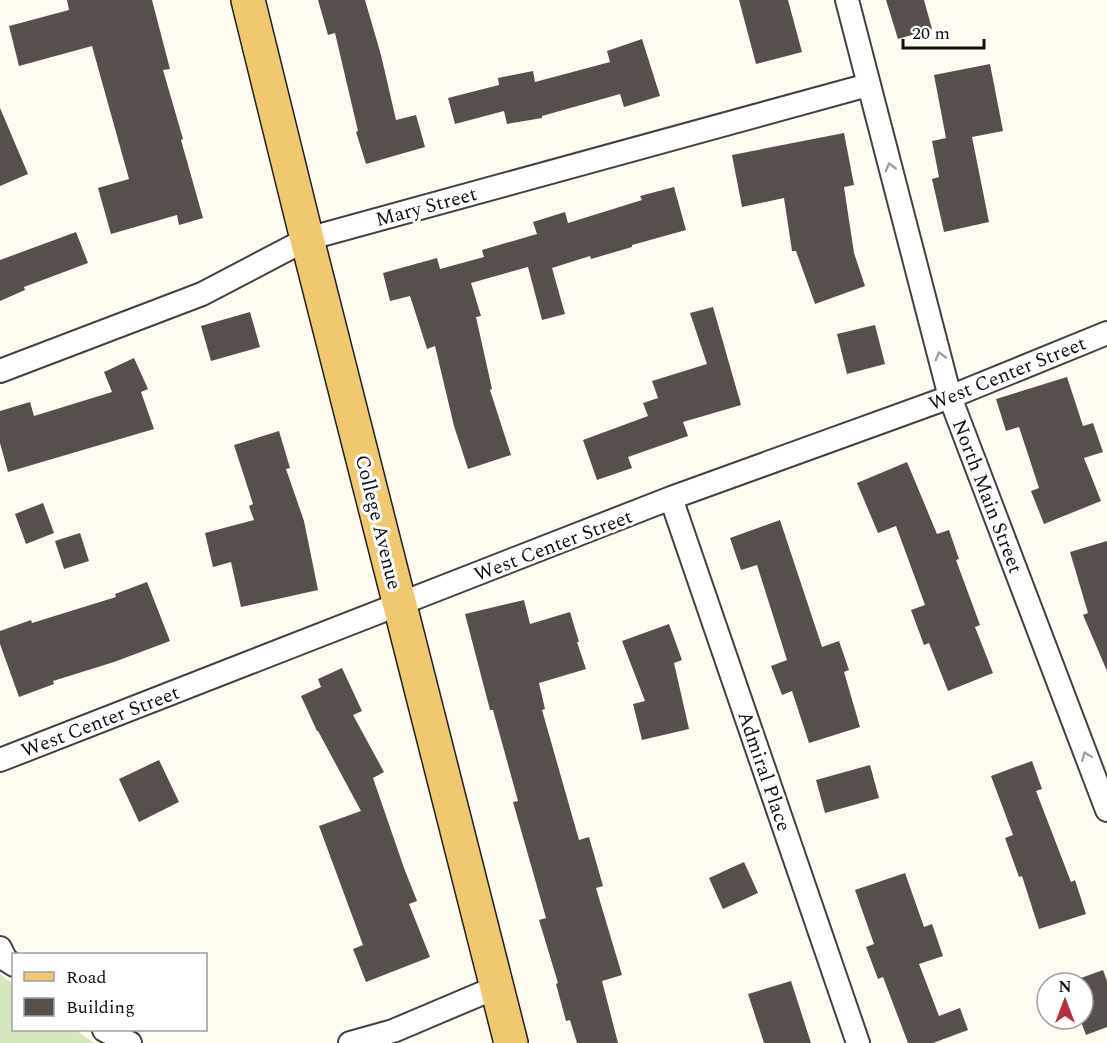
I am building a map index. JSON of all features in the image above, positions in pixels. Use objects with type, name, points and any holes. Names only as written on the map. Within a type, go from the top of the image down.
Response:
[{"type":"main road","name":"College Avenue","points":[[248,0],[511,1043]]},
{"type":"street","name":"North Main Street","points":[[846,0],[950,397],[1107,810]]},
{"type":"street","name":"Mary Street","points":[[0,371],[202,294],[307,238],[868,85]]},
{"type":"street","name":"West Center Street","points":[[0,760],[671,498],[950,397],[1107,333]]},
{"type":"street","name":"Admiral Place","points":[[671,498],[858,1043]]},
{"type":"street","points":[[0,948],[6,960],[12,964]]},
{"type":"street","points":[[350,1043],[393,1030],[497,987]]},
{"type":"street","points":[[108,1031],[129,1043]]},
{"type":"green space","points":[[0,974],[12,983],[12,1031],[77,1031],[94,1043],[0,1043]]},
{"type":"building","points":[[67,0],[152,0],[170,69],[163,70],[203,218],[179,225],[177,215],[111,234],[98,188],[129,179],[92,46],[19,66],[9,26],[69,10]]},
{"type":"building","points":[[318,0],[365,0],[396,120],[416,115],[425,147],[366,164],[356,132],[358,131],[335,33],[328,35]]},
{"type":"building","points":[[739,0],[788,0],[802,52],[756,64]]},
{"type":"building","points":[[886,0],[924,0],[932,29],[898,39]]},
{"type":"building","points":[[642,39],[660,96],[624,107],[620,94],[542,116],[542,118],[507,124],[504,111],[455,124],[448,98],[499,85],[498,78],[533,71],[535,82],[610,62],[607,51]]},
{"type":"building","points":[[990,64],[1003,131],[972,137],[989,222],[944,232],[932,179],[939,177],[932,141],[946,138],[934,75]]},
{"type":"building","points":[[0,108],[28,174],[0,186]]},
{"type":"building","points":[[844,133],[854,185],[844,187],[854,253],[865,286],[815,304],[796,251],[792,251],[784,198],[742,207],[732,155]]},
{"type":"building","points":[[674,187],[686,230],[591,259],[590,256],[552,268],[565,314],[542,320],[528,267],[471,283],[481,316],[476,317],[492,389],[490,390],[511,455],[468,469],[454,426],[435,346],[427,349],[410,296],[390,301],[383,273],[437,258],[440,269],[484,257],[482,250],[537,234],[533,222],[565,212],[568,223],[642,200],[640,196]]},
{"type":"building","points":[[76,232],[88,263],[24,287],[25,290],[0,301],[0,260]]},
{"type":"building","points":[[713,307],[741,405],[683,422],[688,436],[628,457],[632,468],[597,480],[583,440],[648,416],[643,403],[658,398],[652,381],[707,364],[690,313]]},
{"type":"building","points":[[250,312],[260,347],[211,361],[201,326]]},
{"type":"building","points":[[875,325],[885,364],[847,374],[837,334]]},
{"type":"building","points":[[134,358],[148,389],[141,392],[154,429],[8,472],[0,443],[0,411],[30,402],[34,416],[112,392],[104,372]]},
{"type":"building","points":[[1067,377],[1083,426],[1093,423],[1103,452],[1084,458],[1101,501],[1044,524],[1031,491],[1039,488],[1019,427],[1006,431],[996,399]]},
{"type":"building","points":[[279,431],[290,468],[286,469],[304,521],[318,590],[241,607],[231,562],[213,567],[205,533],[254,520],[249,506],[253,504],[234,445]]},
{"type":"building","points":[[907,462],[937,534],[949,530],[959,559],[956,560],[980,625],[975,627],[993,673],[948,691],[929,643],[924,645],[911,610],[925,605],[896,526],[878,533],[857,483]]},
{"type":"building","points":[[43,503],[54,533],[26,544],[15,514]]},
{"type":"building","points":[[780,520],[822,647],[839,641],[849,670],[844,672],[860,727],[809,743],[792,691],[782,695],[771,666],[787,660],[757,565],[741,570],[730,538]]},
{"type":"building","points":[[80,533],[89,561],[64,569],[55,541]]},
{"type":"building","points":[[1107,541],[1107,671],[1083,615],[1088,613],[1070,552]]},
{"type":"building","points":[[147,582],[170,641],[53,681],[54,684],[19,697],[0,644],[0,631],[31,620],[32,623],[116,597],[115,594]]},
{"type":"building","points":[[524,600],[530,624],[570,612],[586,669],[539,683],[545,709],[542,710],[579,840],[589,837],[603,886],[596,888],[622,975],[602,981],[618,1043],[577,1043],[570,1020],[566,1021],[556,984],[558,983],[539,920],[546,918],[513,802],[518,801],[493,710],[490,710],[465,614]]},
{"type":"building","points":[[669,624],[682,660],[674,663],[689,729],[642,740],[633,704],[645,701],[622,641]]},
{"type":"building","points":[[342,668],[362,711],[353,715],[384,772],[373,778],[417,901],[409,904],[430,957],[366,982],[353,949],[363,945],[319,826],[361,811],[317,731],[301,696],[321,687],[318,679]]},
{"type":"building","points":[[159,760],[179,802],[139,822],[119,779]]},
{"type":"building","points":[[1032,761],[1042,789],[1036,791],[1071,882],[1075,880],[1086,914],[1039,929],[1022,876],[1019,877],[1005,838],[1013,835],[991,776]]},
{"type":"building","points":[[870,765],[879,798],[825,813],[816,780]]},
{"type":"building","points":[[744,862],[758,893],[723,909],[709,878]]},
{"type":"building","points":[[905,873],[924,927],[932,924],[943,956],[919,964],[939,1016],[960,1008],[968,1030],[933,1043],[908,1043],[883,977],[878,979],[866,947],[874,944],[855,890]]},
{"type":"building","points":[[1103,970],[1107,981],[1107,1027],[1086,1035],[1084,1031],[1095,1031],[1095,973]]},
{"type":"building","points":[[791,981],[811,1043],[764,1043],[748,994]]}]
